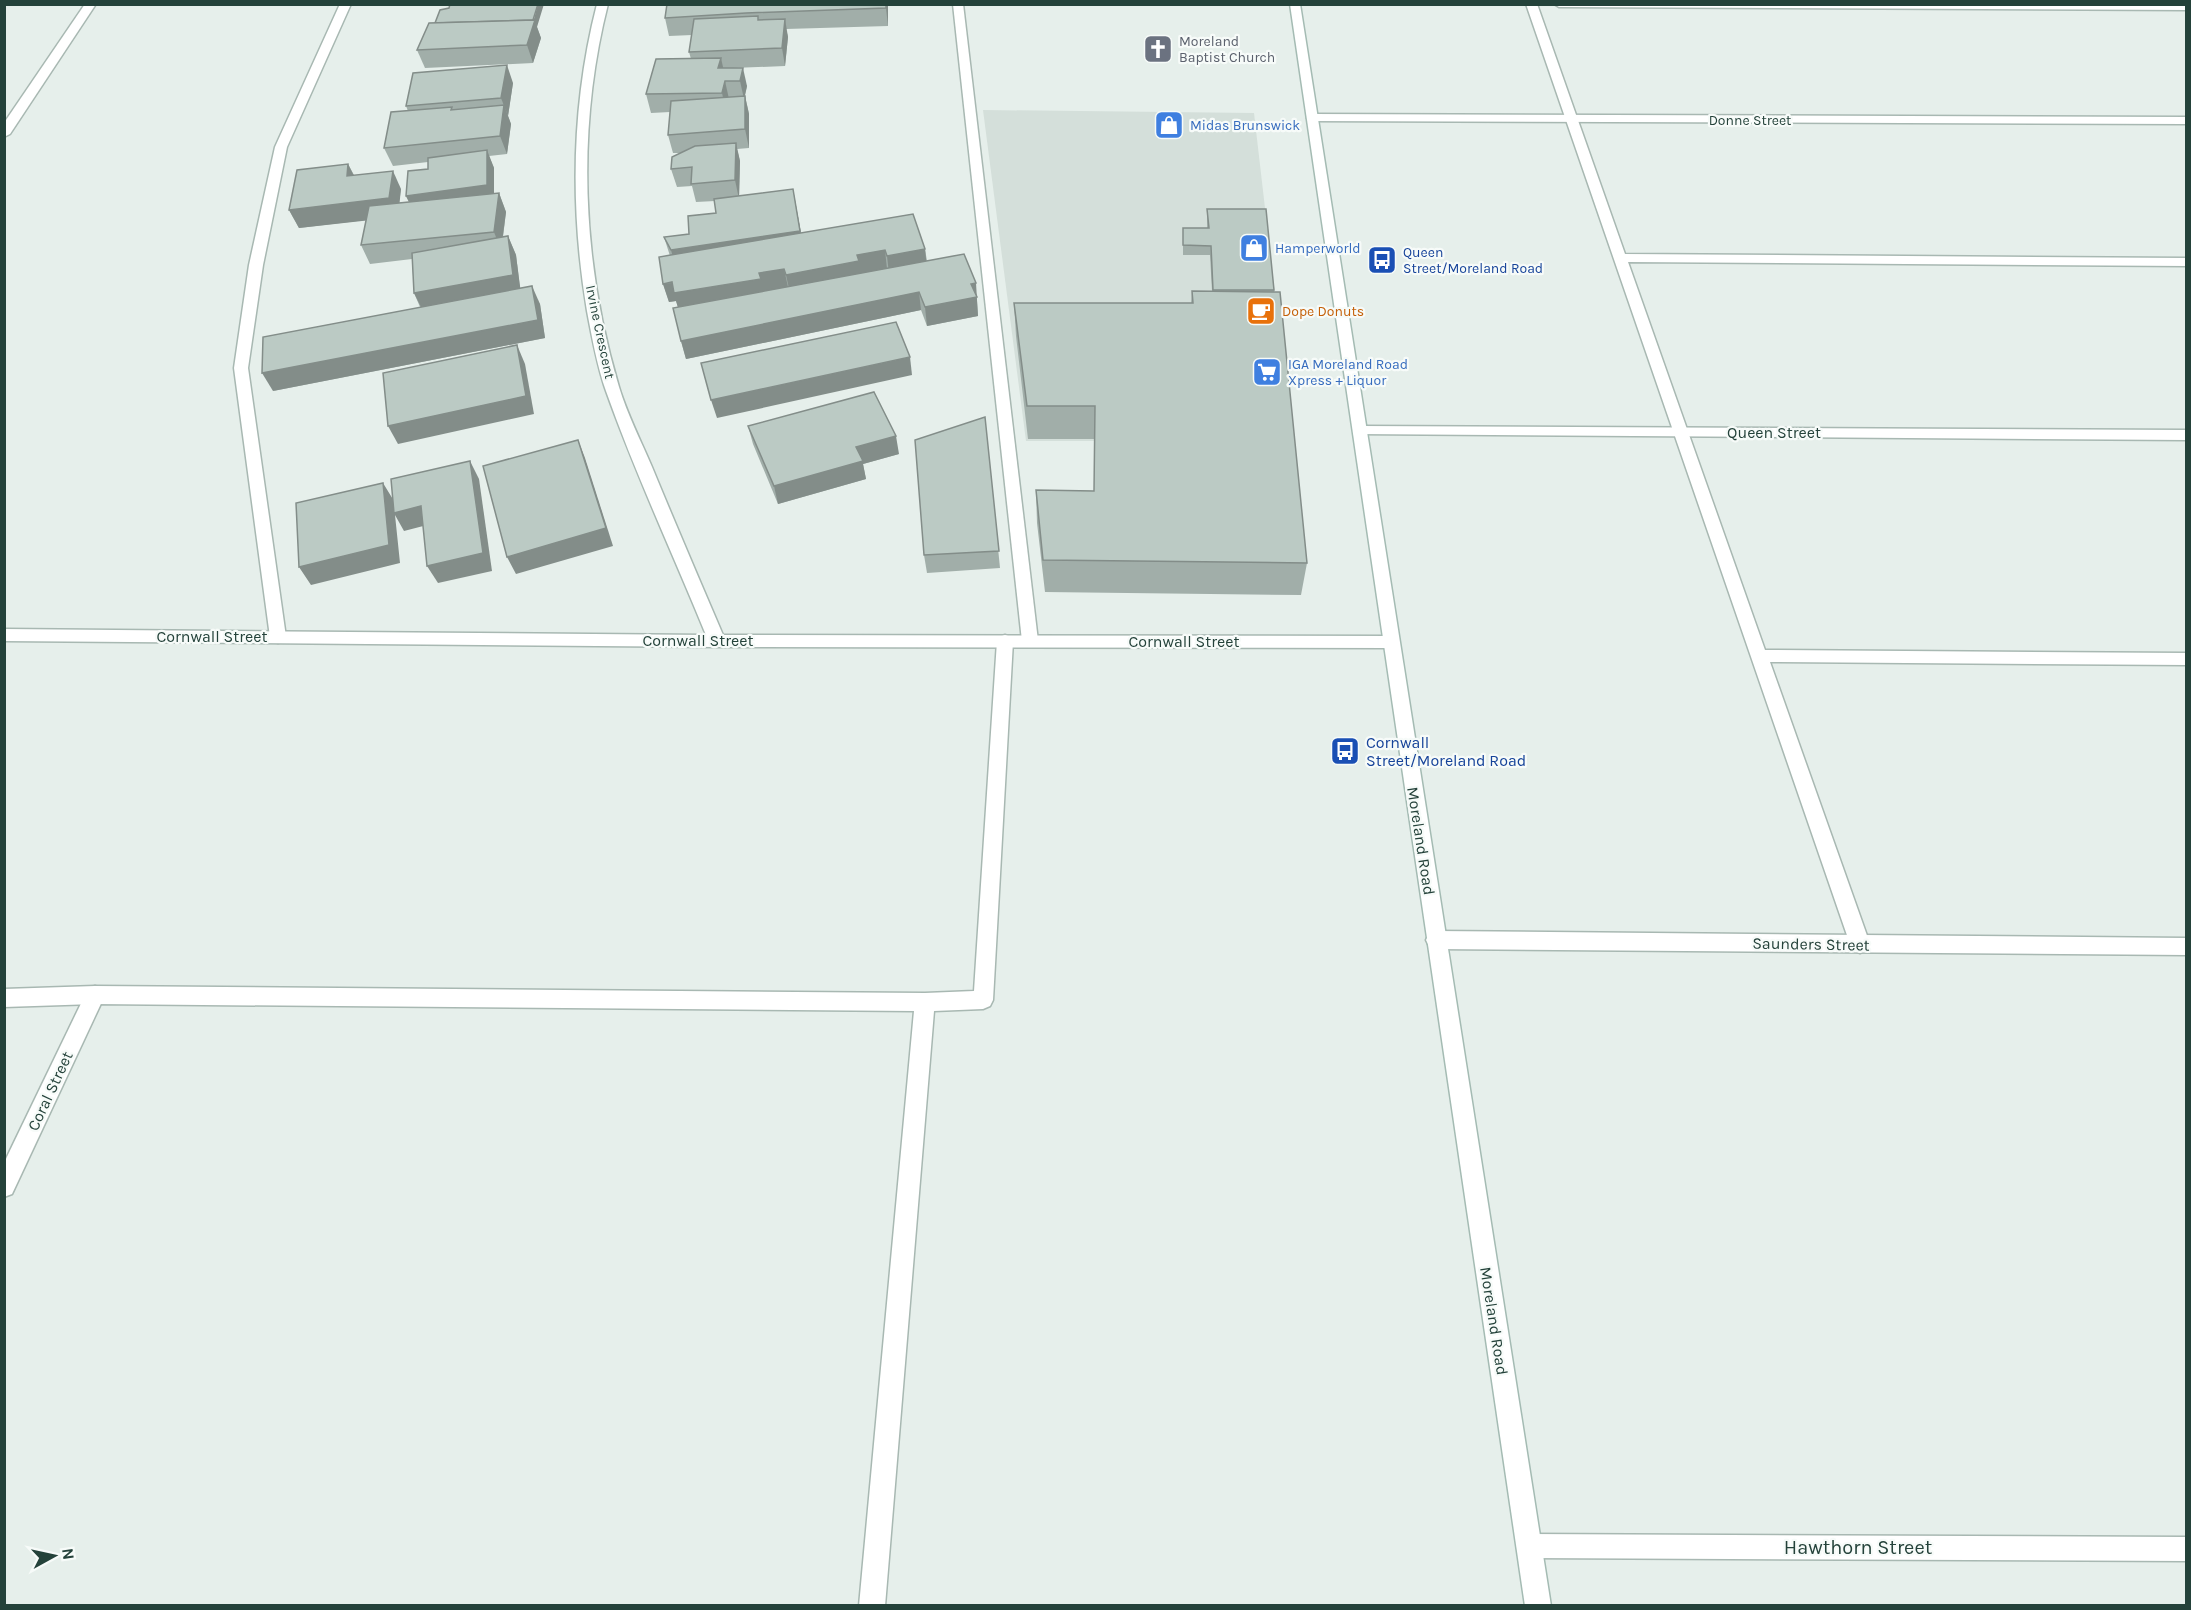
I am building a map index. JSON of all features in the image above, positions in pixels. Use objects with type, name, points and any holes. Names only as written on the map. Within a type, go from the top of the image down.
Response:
[{"type":"street","points":[[4,134],[91,4]]},
{"type":"street","points":[[278,637],[241,368],[256,266],[281,147],[346,4]]},
{"type":"street","name":"Irvine Crescent","points":[[603,4],[591,50],[585,89],[582,177],[585,259],[598,332],[612,389],[717,641]]},
{"type":"street","points":[[958,4],[1030,641]]},
{"type":"street","name":"Moreland Road","points":[[1295,4],[1538,1605]]},
{"type":"street","points":[[1532,4],[1860,944]]},
{"type":"street","points":[[1559,4],[2187,7]]},
{"type":"street","name":"Donne Street","points":[[1313,118],[2187,121]]},
{"type":"street","points":[[1620,258],[2187,262]]},
{"type":"street","name":"Queen Street","points":[[1361,431],[2187,435]]},
{"type":"street","name":"Cornwall Street","points":[[4,635],[717,641],[1391,642]]},
{"type":"street","points":[[4,998],[95,995],[925,1002],[983,1000],[1005,641]]},
{"type":"street","points":[[1759,656],[2187,659]]},
{"type":"street","name":"Saunders Street","points":[[1436,940],[2187,947]]},
{"type":"street","name":"Coral Street","points":[[4,1188],[95,995]]},
{"type":"street","points":[[872,1605],[925,1002]]},
{"type":"street","name":"Hawthorn Street","points":[[1529,1546],[2187,1549]]},
{"type":"shaded area","points":[[983,110],[1254,113],[1279,329],[1289,441],[1026,441]]},
{"type":"building","points":[[450,4],[538,4],[533,20],[435,23],[440,10],[449,8]]},
{"type":"building","points":[[667,4],[886,4],[886,8],[665,18]]},
{"type":"building","points":[[758,16],[758,20],[785,19],[782,48],[689,52],[694,19]]},
{"type":"building","points":[[535,20],[527,45],[417,50],[429,23]]},
{"type":"building","points":[[721,58],[718,68],[743,68],[740,81],[725,81],[722,93],[646,94],[656,59]]},
{"type":"building","points":[[507,65],[501,98],[406,106],[413,73]]},
{"type":"building","points":[[745,96],[745,129],[668,135],[671,101]]},
{"type":"building","points":[[504,105],[500,136],[384,148],[391,112]]},
{"type":"building","points":[[736,143],[735,180],[691,184],[692,167],[671,169],[672,157],[695,146]]},
{"type":"building","points":[[487,150],[487,185],[406,196],[408,171],[428,169],[428,158]]},
{"type":"building","points":[[348,164],[347,176],[393,171],[389,198],[289,210],[297,170]]},
{"type":"building","points":[[793,189],[800,231],[671,250],[664,237],[689,234],[688,216],[716,213],[714,199]]},
{"type":"building","points":[[499,193],[494,232],[361,245],[369,206]]},
{"type":"building","points":[[1207,209],[1266,209],[1274,290],[1213,290],[1211,246],[1183,245],[1183,228],[1209,228]]},
{"type":"building","points":[[913,214],[925,249],[887,256],[885,250],[857,255],[859,261],[786,275],[784,269],[759,273],[761,279],[674,293],[672,282],[663,284],[659,257]]},
{"type":"building","points":[[508,236],[513,275],[414,293],[412,253]]},
{"type":"building","points":[[964,254],[976,283],[971,284],[977,297],[925,307],[919,292],[681,341],[673,308]]},
{"type":"building","points":[[532,286],[538,320],[262,373],[263,337]]},
{"type":"building","points":[[1192,291],[1280,292],[1307,563],[1043,560],[1036,490],[1094,491],[1095,406],[1027,406],[1014,303],[1193,303]]},
{"type":"building","points":[[896,322],[910,357],[711,400],[701,363]]},
{"type":"building","points":[[517,345],[526,396],[388,426],[383,373]]},
{"type":"building","points":[[874,392],[896,436],[856,447],[863,461],[774,486],[748,426]]},
{"type":"building","points":[[985,417],[999,551],[924,555],[915,440]]},
{"type":"building","points":[[578,440],[606,528],[507,557],[483,466]]},
{"type":"building","points":[[470,461],[483,553],[427,566],[421,506],[394,513],[391,479]]},
{"type":"building","points":[[383,483],[389,545],[299,567],[296,503]]},
{"type":"place","name":"Moreland Baptist Church","points":[[1158,49]]},
{"type":"place","name":"Midas Brunswick","points":[[1169,125]]},
{"type":"place","name":"Hamperworld","points":[[1254,248]]},
{"type":"place","name":"Queen Street/Moreland Road","points":[[1382,260]]},
{"type":"place","name":"Dope Donuts","points":[[1261,311]]},
{"type":"place","name":"IGA Moreland Road Xpress + Liquor","points":[[1267,372]]},
{"type":"place","name":"Cornwall Street/Moreland Road","points":[[1345,751]]}]
